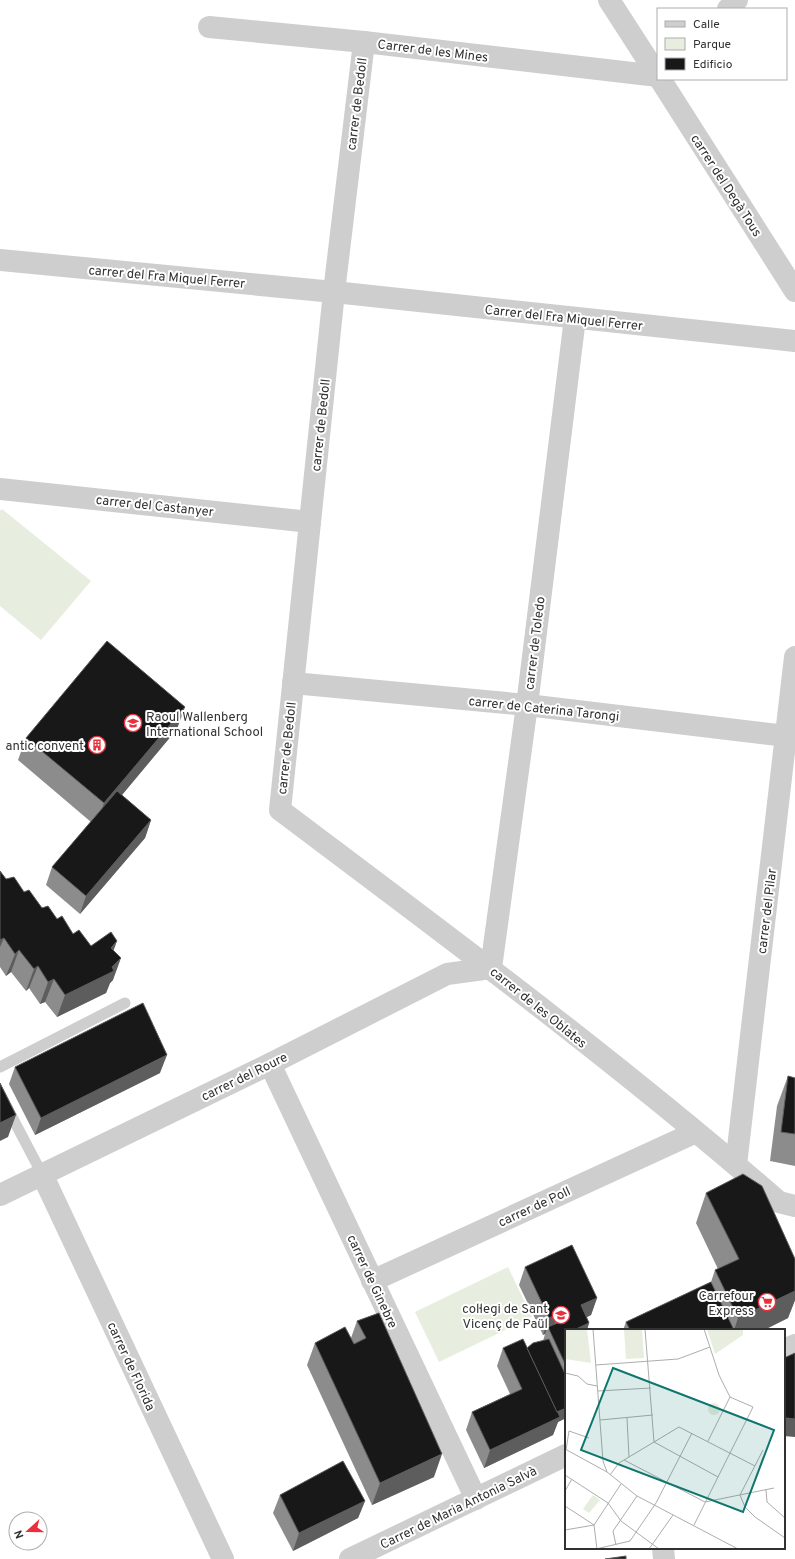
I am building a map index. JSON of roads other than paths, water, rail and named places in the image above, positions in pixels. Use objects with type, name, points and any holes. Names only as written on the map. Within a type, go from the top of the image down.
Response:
[{"type":"street","points":[[609,0],[657,74]]},
{"type":"street","points":[[729,8],[737,0]]},
{"type":"street","name":"Carrer de les Mines","points":[[209,27],[364,42],[657,76]]},
{"type":"street","name":"carrer de Bedoll","points":[[280,810],[334,292],[364,42]]},
{"type":"street","name":"carrer del Degà Tous","points":[[661,80],[795,291]]},
{"type":"street","name":"carrer del Fra Miquel Ferrer","points":[[0,260],[334,292]]},
{"type":"street","name":"Carrer del Fra Miquel Ferrer","points":[[334,292],[795,341]]},
{"type":"street","name":"carrer de Toledo","points":[[491,968],[527,704],[575,318]]},
{"type":"street","name":"carrer del Castanyer","points":[[0,489],[310,522]]},
{"type":"street","name":"carrer del Pilar","points":[[736,1165],[791,737],[795,657]]},
{"type":"street","name":"carrer de Caterina Tarongi","points":[[293,683],[527,704],[791,737]]},
{"type":"street","name":"carrer de les Oblates","points":[[280,810],[491,968],[696,1132],[779,1202],[795,1206]]},
{"type":"street","name":"carrer del Roure","points":[[0,1195],[270,1064],[446,974],[491,968]]},
{"type":"street","name":"carrer de Ginebre","points":[[270,1064],[476,1499]]},
{"type":"street","name":"carrer de Poll","points":[[372,1280],[696,1132]]},
{"type":"street","name":"carrer de Florida","points":[[42,1174],[223,1559]]},
{"type":"street","points":[[785,1350],[795,1345]]},
{"type":"street","name":"Carrer de Maria Antonia Salvà","points":[[350,1559],[565,1455]]},
{"type":"street","points":[[663,1549],[664,1559]]},
{"type":"lane","points":[[0,1067],[125,1003]]},
{"type":"lane","points":[[0,1094],[42,1174]]},
{"type":"place","name":"Raoul Wallenberg International School","points":[[133,723]]},
{"type":"place","name":"antic convent","points":[[97,745]]},
{"type":"place","name":"Carrefour Express","points":[[767,1302]]},
{"type":"place","name":"col·legi de Sant Vicenç de Paül","points":[[561,1315]]}]
